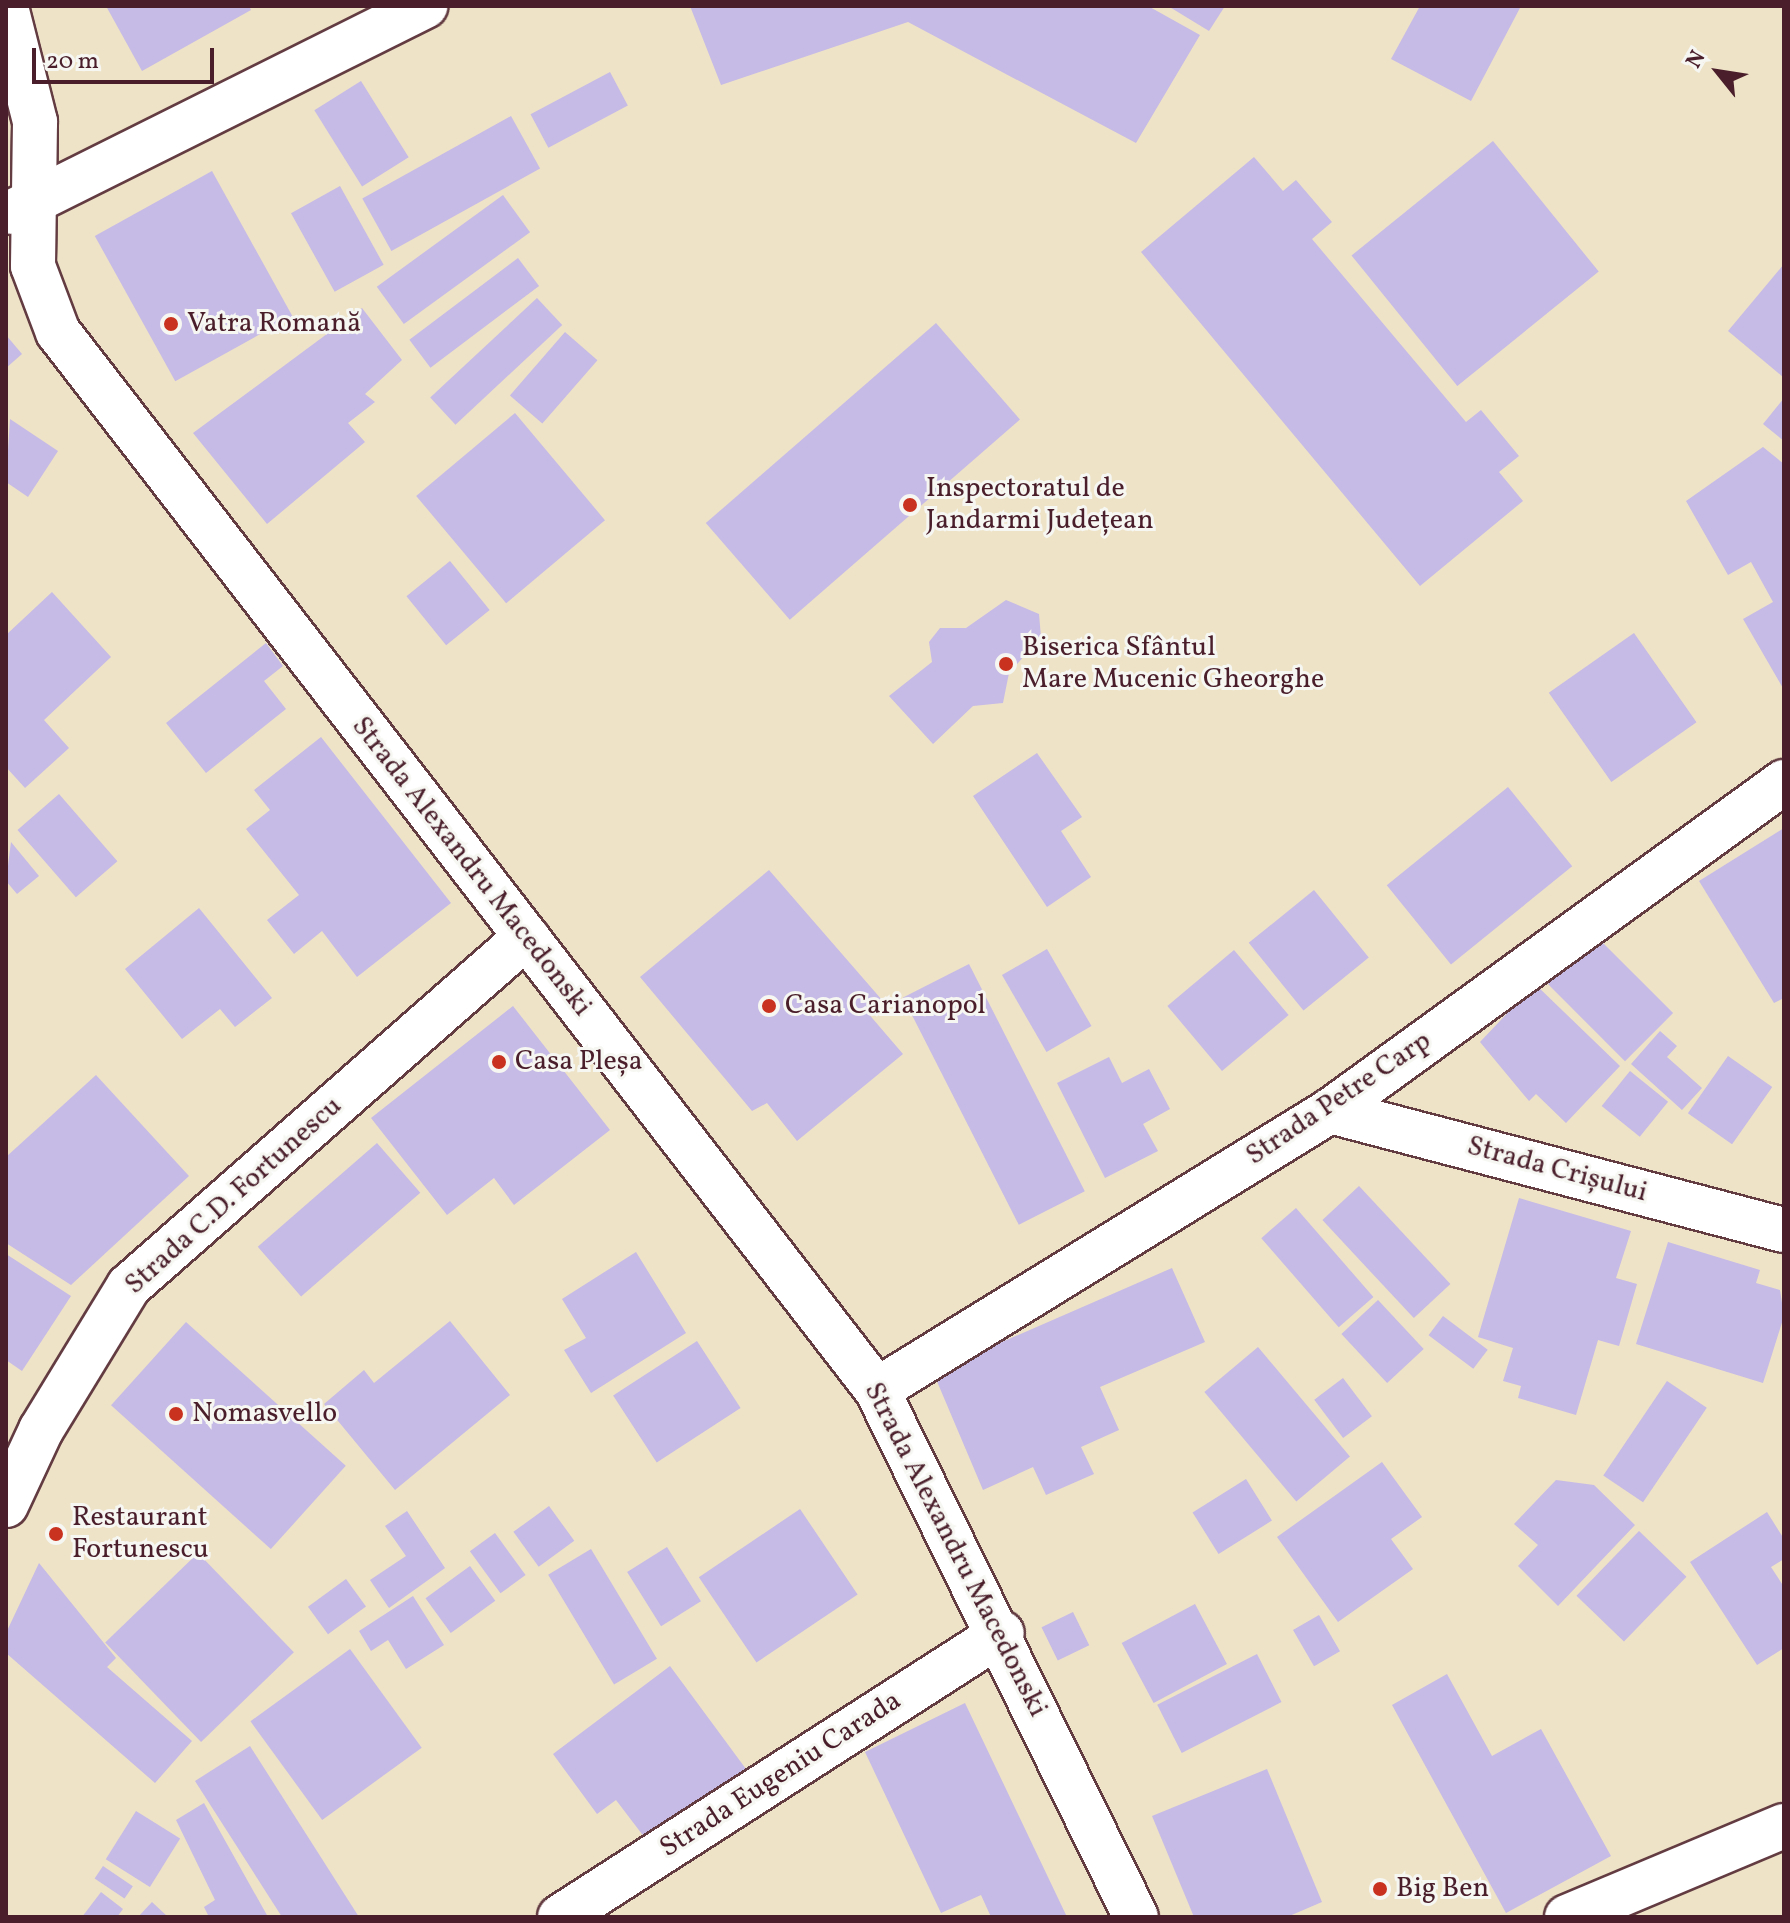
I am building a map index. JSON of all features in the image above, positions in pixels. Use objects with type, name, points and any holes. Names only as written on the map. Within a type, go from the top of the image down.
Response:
[{"type":"street","points":[[19,207],[425,6]]},
{"type":"street","name":"Strada Alexandru Macedonski","points":[[6,7],[35,122],[19,207],[33,266],[58,332],[877,1390],[1002,1633],[1136,1917]]},
{"type":"street","name":"Strada Petre Carp","points":[[877,1390],[1330,1111],[1784,782]]},
{"type":"street","name":"Strada C.D. Fortunescu","points":[[6,1505],[41,1430],[129,1286],[526,937]]},
{"type":"street","name":"Strada Crișului","points":[[1330,1111],[1784,1230]]},
{"type":"street","name":"Strada Eugeniu Carada","points":[[560,1917],[1002,1633]]},
{"type":"street","points":[[1567,1917],[1784,1826]]},
{"type":"building","points":[[106,6],[249,6],[251,10],[142,71]]},
{"type":"building","points":[[690,6],[1148,6],[1200,35],[1136,143],[908,22],[721,85]]},
{"type":"building","points":[[1168,6],[1225,6],[1209,31]]},
{"type":"building","points":[[1420,6],[1521,6],[1471,101],[1391,59]]},
{"type":"building","points":[[610,72],[628,106],[548,148],[531,114]]},
{"type":"building","points":[[361,81],[409,157],[362,186],[314,110]]},
{"type":"building","points":[[511,116],[540,168],[391,251],[362,198]]},
{"type":"building","points":[[1493,141],[1599,272],[1457,386],[1352,256]]},
{"type":"building","points":[[1254,157],[1283,191],[1296,180],[1332,222],[1312,239],[1466,422],[1481,410],[1519,456],[1499,472],[1523,501],[1420,586],[1141,252]]},
{"type":"building","points":[[212,171],[292,316],[175,381],[95,236]]},
{"type":"building","points":[[340,186],[384,265],[335,292],[291,213]]},
{"type":"building","points":[[503,195],[530,232],[404,324],[377,287]]},
{"type":"building","points":[[518,258],[539,286],[430,368],[409,340]]},
{"type":"building","points":[[1784,264],[1784,376],[1783,377],[1728,331]]},
{"type":"building","points":[[537,298],[562,325],[455,425],[430,398]]},
{"type":"building","points":[[362,308],[402,360],[365,394],[375,402],[348,423],[365,442],[267,524],[193,433]]},
{"type":"building","points":[[936,323],[1020,420],[790,620],[706,523]]},
{"type":"building","points":[[565,332],[597,360],[542,424],[510,395]]},
{"type":"building","points":[[6,335],[22,354],[6,368]]},
{"type":"building","points":[[1784,398],[1784,441],[1763,424]]},
{"type":"building","points":[[515,413],[605,520],[506,603],[416,496]]},
{"type":"building","points":[[10,419],[58,451],[28,497],[6,482]]},
{"type":"building","points":[[1763,447],[1784,464],[1784,690],[1743,619],[1773,602],[1751,562],[1728,575],[1686,501]]},
{"type":"building","points":[[450,561],[490,610],[446,645],[406,596]]},
{"type":"building","points":[[52,592],[111,657],[44,720],[69,748],[25,788],[6,767],[6,635]]},
{"type":"building","points":[[1006,600],[1039,614],[1041,637],[1009,673],[1003,703],[973,706],[933,744],[889,696],[932,662],[929,642],[940,628],[966,628]]},
{"type":"building","points":[[1634,633],[1697,722],[1611,782],[1549,693]]},
{"type":"building","points":[[266,643],[283,666],[264,681],[286,709],[206,773],[166,723]]},
{"type":"building","points":[[321,737],[451,903],[357,977],[322,931],[294,954],[267,920],[299,895],[246,829],[270,810],[254,790]]},
{"type":"building","points":[[1037,753],[1082,817],[1061,831],[1091,877],[1047,907],[973,796]]},
{"type":"building","points":[[1508,787],[1572,866],[1451,964],[1387,885]]},
{"type":"building","points":[[59,794],[117,861],[76,897],[17,830]]},
{"type":"building","points":[[1784,828],[1784,998],[1774,1003],[1699,881]]},
{"type":"building","points":[[11,842],[39,876],[17,894],[6,881]]},
{"type":"building","name":"Casa Carianopol","points":[[769,870],[882,1000],[867,1012],[903,1054],[797,1141],[767,1103],[752,1111],[640,977]]},
{"type":"building","points":[[1314,890],[1369,958],[1303,1010],[1249,943]]},
{"type":"building","points":[[199,908],[272,998],[235,1027],[220,1009],[182,1039],[125,969]]},
{"type":"building","points":[[1596,936],[1673,1013],[1625,1061],[1548,984]]},
{"type":"building","points":[[1047,949],[1092,1026],[1046,1052],[1002,975]]},
{"type":"building","points":[[1234,950],[1289,1015],[1222,1071],[1167,1006]]},
{"type":"building","points":[[969,964],[1085,1191],[1019,1225],[903,998]]},
{"type":"building","points":[[1535,984],[1620,1066],[1566,1123],[1536,1094],[1529,1101],[1480,1042]]},
{"type":"building","name":"Casa Pleșa","points":[[513,1006],[610,1130],[514,1205],[494,1178],[447,1215],[371,1118]]},
{"type":"building","points":[[1660,1031],[1677,1046],[1667,1057],[1702,1088],[1682,1110],[1631,1064]]},
{"type":"building","points":[[1728,1056],[1772,1087],[1732,1144],[1688,1113]]},
{"type":"building","points":[[1109,1057],[1122,1083],[1149,1069],[1170,1109],[1143,1124],[1158,1151],[1105,1178],[1057,1083]]},
{"type":"building","points":[[1630,1071],[1668,1102],[1640,1137],[1602,1106]]},
{"type":"building","points":[[96,1075],[189,1176],[71,1285],[6,1243],[6,1157]]},
{"type":"building","points":[[377,1143],[420,1193],[301,1296],[258,1247]]},
{"type":"building","points":[[1359,1186],[1450,1284],[1414,1318],[1322,1220]]},
{"type":"building","points":[[1519,1198],[1631,1231],[1616,1278],[1637,1284],[1619,1346],[1598,1340],[1576,1415],[1518,1398],[1521,1386],[1503,1381],[1513,1348],[1478,1337]]},
{"type":"building","points":[[1296,1208],[1373,1297],[1339,1327],[1261,1238]]},
{"type":"building","points":[[1668,1242],[1760,1270],[1756,1283],[1780,1290],[1784,1316],[1763,1383],[1636,1344]]},
{"type":"building","points":[[636,1252],[686,1333],[591,1393],[564,1350],[586,1338],[562,1299]]},
{"type":"building","points":[[6,1254],[71,1296],[22,1371],[6,1360]]},
{"type":"building","points":[[1172,1268],[1205,1342],[1100,1387],[1119,1430],[1081,1447],[1094,1474],[1046,1495],[1033,1467],[983,1490],[933,1372]]},
{"type":"building","points":[[1378,1300],[1424,1349],[1387,1383],[1341,1334]]},
{"type":"building","points":[[1443,1316],[1488,1350],[1473,1369],[1429,1335]]},
{"type":"building","points":[[450,1321],[510,1395],[395,1490],[324,1404],[364,1370],[374,1383]]},
{"type":"building","points":[[186,1322],[346,1466],[271,1549],[111,1405]]},
{"type":"building","points":[[697,1341],[741,1408],[657,1463],[613,1395]]},
{"type":"building","points":[[1258,1347],[1350,1457],[1296,1502],[1204,1392]]},
{"type":"building","points":[[1343,1378],[1372,1416],[1343,1438],[1314,1400]]},
{"type":"building","points":[[1667,1381],[1707,1408],[1643,1502],[1603,1476]]},
{"type":"building","points":[[1382,1462],[1422,1517],[1391,1539],[1413,1569],[1338,1622],[1277,1537]]},
{"type":"building","points":[[1246,1479],[1272,1521],[1219,1554],[1193,1512]]},
{"type":"building","points":[[1556,1480],[1594,1485],[1635,1525],[1558,1606],[1518,1566],[1538,1545],[1514,1524]]},
{"type":"building","points":[[549,1506],[574,1541],[539,1567],[513,1532]]},
{"type":"building","points":[[800,1509],[858,1594],[756,1663],[699,1577]]},
{"type":"building","points":[[407,1511],[445,1568],[389,1608],[370,1580],[406,1556],[385,1526]]},
{"type":"building","points":[[1767,1512],[1784,1539],[1784,1559],[1771,1567],[1784,1587],[1784,1648],[1757,1665],[1690,1562]]},
{"type":"building","points":[[1639,1531],[1686,1577],[1624,1642],[1576,1596]]},
{"type":"building","points":[[495,1533],[526,1575],[500,1593],[470,1551]]},
{"type":"building","points":[[667,1547],[701,1601],[661,1626],[627,1572]]},
{"type":"building","points":[[591,1549],[657,1659],[614,1684],[548,1575]]},
{"type":"building","points":[[198,1553],[294,1652],[201,1742],[105,1643]]},
{"type":"building","points":[[39,1563],[116,1658],[107,1667],[192,1741],[155,1783],[6,1653],[6,1633]]},
{"type":"building","points":[[470,1566],[495,1601],[451,1633],[426,1598]]},
{"type":"building","points":[[346,1579],[366,1607],[328,1634],[308,1607]]},
{"type":"building","points":[[413,1596],[444,1645],[406,1669],[388,1640],[371,1651],[359,1631]]},
{"type":"building","points":[[1195,1604],[1227,1664],[1154,1703],[1122,1643]]},
{"type":"building","points":[[1073,1612],[1089,1645],[1058,1661],[1042,1627]]},
{"type":"building","points":[[1319,1615],[1340,1651],[1314,1666],[1293,1630]]},
{"type":"building","points":[[350,1649],[422,1748],[322,1820],[250,1721]]},
{"type":"building","points":[[1257,1654],[1282,1702],[1182,1753],[1157,1705]]},
{"type":"building","points":[[670,1666],[746,1769],[648,1842],[616,1800],[597,1814],[553,1754]]},
{"type":"building","points":[[1447,1674],[1492,1756],[1541,1729],[1611,1856],[1506,1913],[1392,1705]]},
{"type":"building","points":[[965,1703],[1067,1917],[991,1917],[981,1895],[941,1913],[865,1752]]},
{"type":"building","points":[[250,1746],[359,1917],[282,1917],[195,1781]]},
{"type":"building","points":[[1267,1769],[1322,1902],[1287,1917],[1194,1917],[1152,1816]]},
{"type":"building","points":[[204,1803],[268,1917],[209,1917],[204,1907],[215,1900],[176,1820]]},
{"type":"building","points":[[136,1811],[180,1839],[150,1887],[106,1859]]},
{"type":"building","points":[[103,1866],[133,1886],[124,1899],[95,1878]]},
{"type":"building","points":[[101,1892],[123,1909],[117,1917],[82,1917]]},
{"type":"building","points":[[152,1902],[168,1917],[138,1917]]},
{"type":"place","name":"Vatra Romană","points":[[171,324]]},
{"type":"place","name":"Inspectoratul de Jandarmi Județean","points":[[910,505]]},
{"type":"place","name":"Biserica Sfântul Mare Mucenic Gheorghe","points":[[1006,664]]},
{"type":"place","name":"Casa Carianopol","points":[[769,1006]]},
{"type":"place","name":"Casa Pleșa","points":[[499,1062]]},
{"type":"place","name":"Nomasvello","points":[[176,1414]]},
{"type":"place","name":"Restaurant Fortunescu","points":[[56,1534]]},
{"type":"place","name":"Big Ben","points":[[1380,1889]]}]
